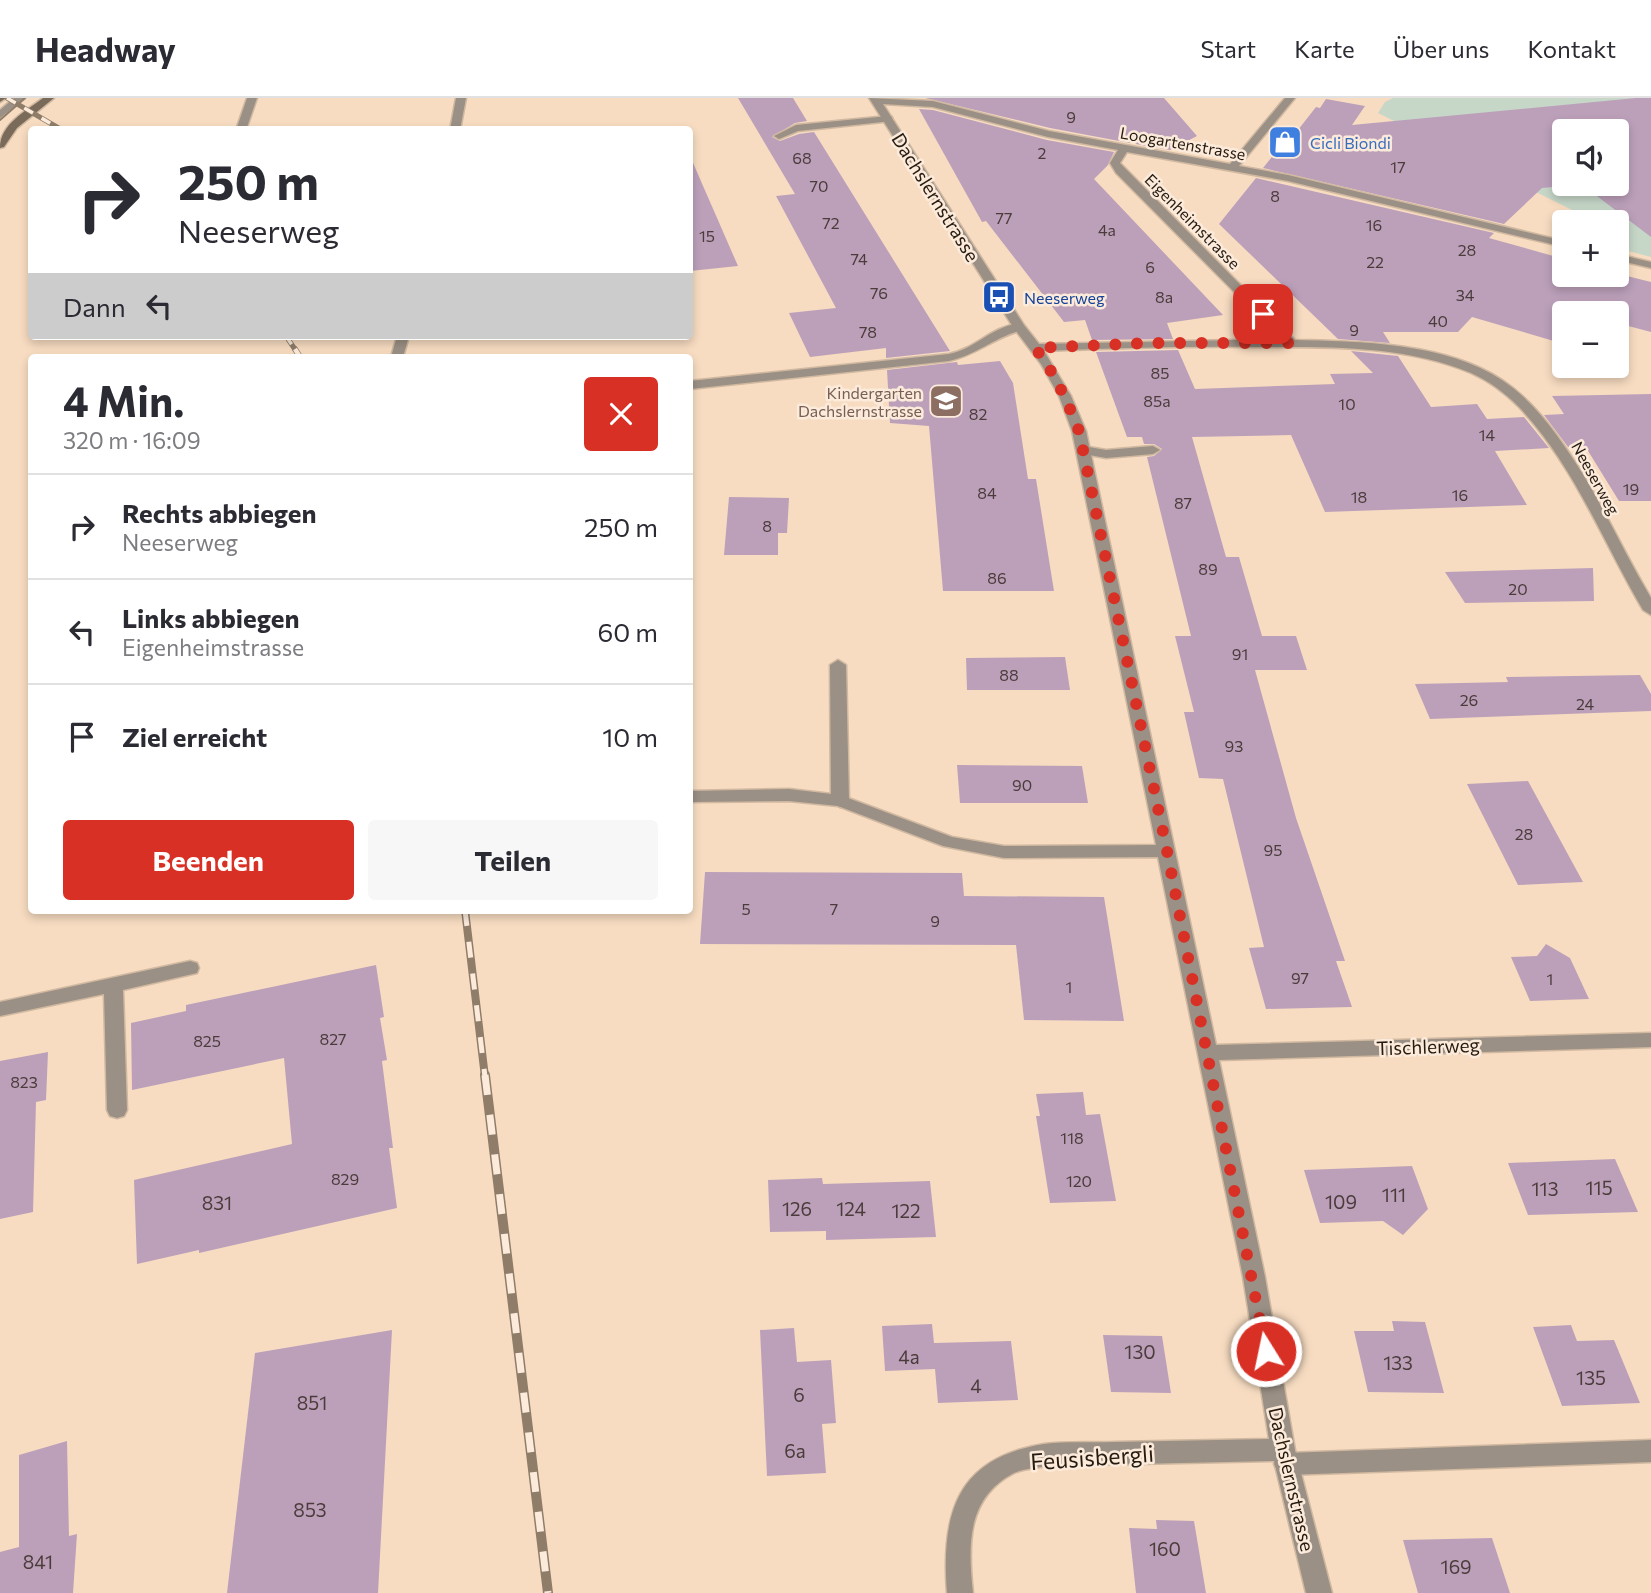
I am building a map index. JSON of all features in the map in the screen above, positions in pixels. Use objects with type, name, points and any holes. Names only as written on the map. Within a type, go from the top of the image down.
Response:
[{"type":"street","points":[[0,115],[20,98]]},
{"type":"street","points":[[0,145],[13,126],[49,98]]},
{"type":"street","points":[[242,126],[252,98]]},
{"type":"street","points":[[456,126],[461,98]]},
{"type":"street","points":[[1233,167],[1290,98]]},
{"type":"street","name":"Loogartenstrasse","points":[[875,99],[933,104],[1048,134],[1233,167],[1385,200],[1552,241]]},
{"type":"street","name":"Dachslernstrasse","points":[[875,99],[1018,327],[1047,363],[1065,396],[1083,450],[1254,1277],[1284,1457],[1319,1593]]},
{"type":"street","points":[[779,136],[796,128],[888,119]]},
{"type":"street","name":"Eigenheimstrasse","points":[[1124,149],[1115,163],[1120,171],[1291,343]]},
{"type":"street","points":[[1629,260],[1651,265]]},
{"type":"street","points":[[693,385],[958,356],[975,349],[993,333],[1018,327]]},
{"type":"street","name":"Neeserweg","points":[[1035,348],[1147,343],[1291,343],[1417,354],[1468,368],[1508,390],[1561,449],[1627,573],[1651,610]]},
{"type":"street","points":[[1083,450],[1106,453],[1153,450]]},
{"type":"street","points":[[838,665],[840,801]]},
{"type":"street","points":[[693,797],[789,795],[840,801],[948,842],[1004,852],[1167,851]]},
{"type":"street","points":[[0,1009],[190,968]]},
{"type":"street","points":[[113,985],[117,1110]]},
{"type":"street","name":"Tischlerweg","points":[[1206,1053],[1651,1040]]},
{"type":"street","name":"Feusisbergli","points":[[960,1593],[956,1544],[964,1505],[985,1482],[1009,1464],[1046,1455],[1284,1457],[1651,1451]]},
{"type":"green space","points":[[1393,98],[1651,98],[1651,257],[1629,251],[1629,210],[1572,210],[1378,113],[1385,102]]},
{"type":"building","points":[[738,98],[793,98],[807,121],[795,123],[772,137],[780,141],[814,132],[950,351],[886,358],[886,348],[810,357],[789,313],[836,308],[776,196],[795,194]]},
{"type":"building","points":[[925,98],[1164,98],[1197,136],[1170,150],[1136,144],[1133,141],[1130,143],[1050,128]]},
{"type":"building","points":[[1651,98],[1651,237],[1629,220],[1629,210],[1615,210],[1597,196],[1629,196],[1629,119],[1552,119],[1552,187],[1542,188],[1504,224],[1263,168],[1290,134],[1294,135],[1316,107],[1320,108],[1326,99],[1365,106],[1352,125]]},
{"type":"building","points":[[919,109],[933,110],[1047,140],[1114,152],[1108,165],[1094,179],[1223,315],[1167,323],[1173,339],[1092,340],[1085,320],[1064,322],[986,221],[982,222]]},
{"type":"building","points":[[693,163],[738,266],[693,271]]},
{"type":"building","points":[[1256,178],[1494,233],[1489,238],[1552,256],[1552,287],[1629,287],[1629,276],[1651,282],[1651,332],[1629,326],[1629,301],[1552,301],[1552,340],[1472,317],[1458,332],[1383,332],[1390,343],[1338,339],[1219,224]]},
{"type":"building","points":[[1178,350],[1195,389],[1335,384],[1330,374],[1373,373],[1351,351],[1398,356],[1431,407],[1477,404],[1487,419],[1524,417],[1549,448],[1495,451],[1527,505],[1325,512],[1291,435],[1192,437],[1226,557],[1239,557],[1262,636],[1296,636],[1307,670],[1255,670],[1296,818],[1345,961],[1336,961],[1352,1007],[1266,1009],[1249,948],[1264,947],[1223,779],[1199,778],[1184,712],[1194,712],[1175,636],[1191,636],[1147,457],[1154,456],[1162,449],[1154,444],[1144,444],[1142,437],[1127,437],[1096,352]]},
{"type":"building","points":[[1000,361],[1013,383],[1028,479],[1036,479],[1054,591],[943,591],[929,426],[890,423],[887,370],[957,362],[958,365]]},
{"type":"building","points":[[1651,394],[1651,501],[1619,501],[1585,446],[1568,447],[1544,415],[1564,414],[1552,396]]},
{"type":"building","points":[[729,497],[789,498],[787,533],[778,533],[778,555],[724,555]]},
{"type":"building","points":[[1593,568],[1594,601],[1465,603],[1445,572]]},
{"type":"building","points":[[1065,657],[1070,690],[967,690],[966,658]]},
{"type":"building","points":[[1640,675],[1651,694],[1651,711],[1430,719],[1415,684],[1508,682],[1506,677]]},
{"type":"building","points":[[957,765],[1082,766],[1088,803],[960,803]]},
{"type":"building","points":[[1528,781],[1583,882],[1518,885],[1467,784]]},
{"type":"building","points":[[705,872],[962,873],[964,896],[1104,897],[1124,1021],[1024,1020],[1016,945],[700,944]]},
{"type":"building","points":[[1546,944],[1570,958],[1589,999],[1530,1001],[1511,957],[1537,956]]},
{"type":"building","points":[[376,965],[384,1017],[380,1018],[387,1060],[382,1061],[393,1148],[389,1148],[397,1208],[199,1253],[199,1250],[137,1264],[134,1180],[292,1144],[284,1058],[132,1090],[131,1023],[186,1011],[186,1005]]},
{"type":"building","points":[[48,1052],[46,1100],[36,1102],[33,1212],[0,1219],[0,1061]]},
{"type":"building","points":[[1083,1092],[1086,1115],[1100,1114],[1116,1201],[1050,1203],[1036,1116],[1040,1116],[1036,1094]]},
{"type":"building","points":[[1615,1159],[1638,1212],[1528,1215],[1508,1163]]},
{"type":"building","points":[[1412,1166],[1428,1209],[1403,1235],[1383,1221],[1320,1223],[1304,1170]]},
{"type":"building","points":[[822,1178],[823,1184],[930,1181],[936,1237],[826,1240],[826,1231],[770,1232],[768,1180]]},
{"type":"building","points":[[1392,1321],[1425,1322],[1444,1393],[1368,1392],[1354,1331],[1394,1331]]},
{"type":"building","points":[[932,1324],[934,1343],[1011,1341],[1018,1400],[938,1403],[935,1369],[885,1371],[882,1326]]},
{"type":"building","points":[[1571,1325],[1577,1341],[1614,1340],[1640,1403],[1562,1406],[1533,1327]]},
{"type":"building","points":[[794,1328],[797,1362],[831,1360],[836,1423],[822,1424],[826,1473],[767,1476],[760,1330]]},
{"type":"building","points":[[392,1330],[378,1593],[227,1593],[255,1353]]},
{"type":"building","points":[[1103,1335],[1162,1336],[1171,1393],[1111,1392]]},
{"type":"building","points":[[67,1441],[69,1536],[77,1534],[73,1593],[0,1593],[0,1552],[19,1547],[19,1455]]},
{"type":"building","points":[[1156,1520],[1194,1521],[1206,1593],[1136,1593],[1129,1528],[1157,1529]]},
{"type":"building","points":[[1492,1538],[1510,1593],[1418,1593],[1403,1540]]},
{"type":"tram line","points":[[0,120],[25,98]]},
{"type":"railway","points":[[7,98],[55,126]]},
{"type":"railway","points":[[289,340],[296,351]]},
{"type":"railway","points":[[295,349],[298,354]]},
{"type":"railway","points":[[465,914],[485,1077]]},
{"type":"railway","points":[[485,1075],[548,1593]]},
{"type":"place","name":"Cicli Biondi","points":[[1285,142]]},
{"type":"place","name":"Neeserweg","points":[[999,297]]},
{"type":"place","name":"Kindergarten Dachslernstrasse","points":[[946,401]]},
{"type":"route","points":[[1263,314],[1291,343],[1147,343],[1035,348],[1047,363],[1065,396],[1079,431],[1254,1277],[1266,1351]]}]
